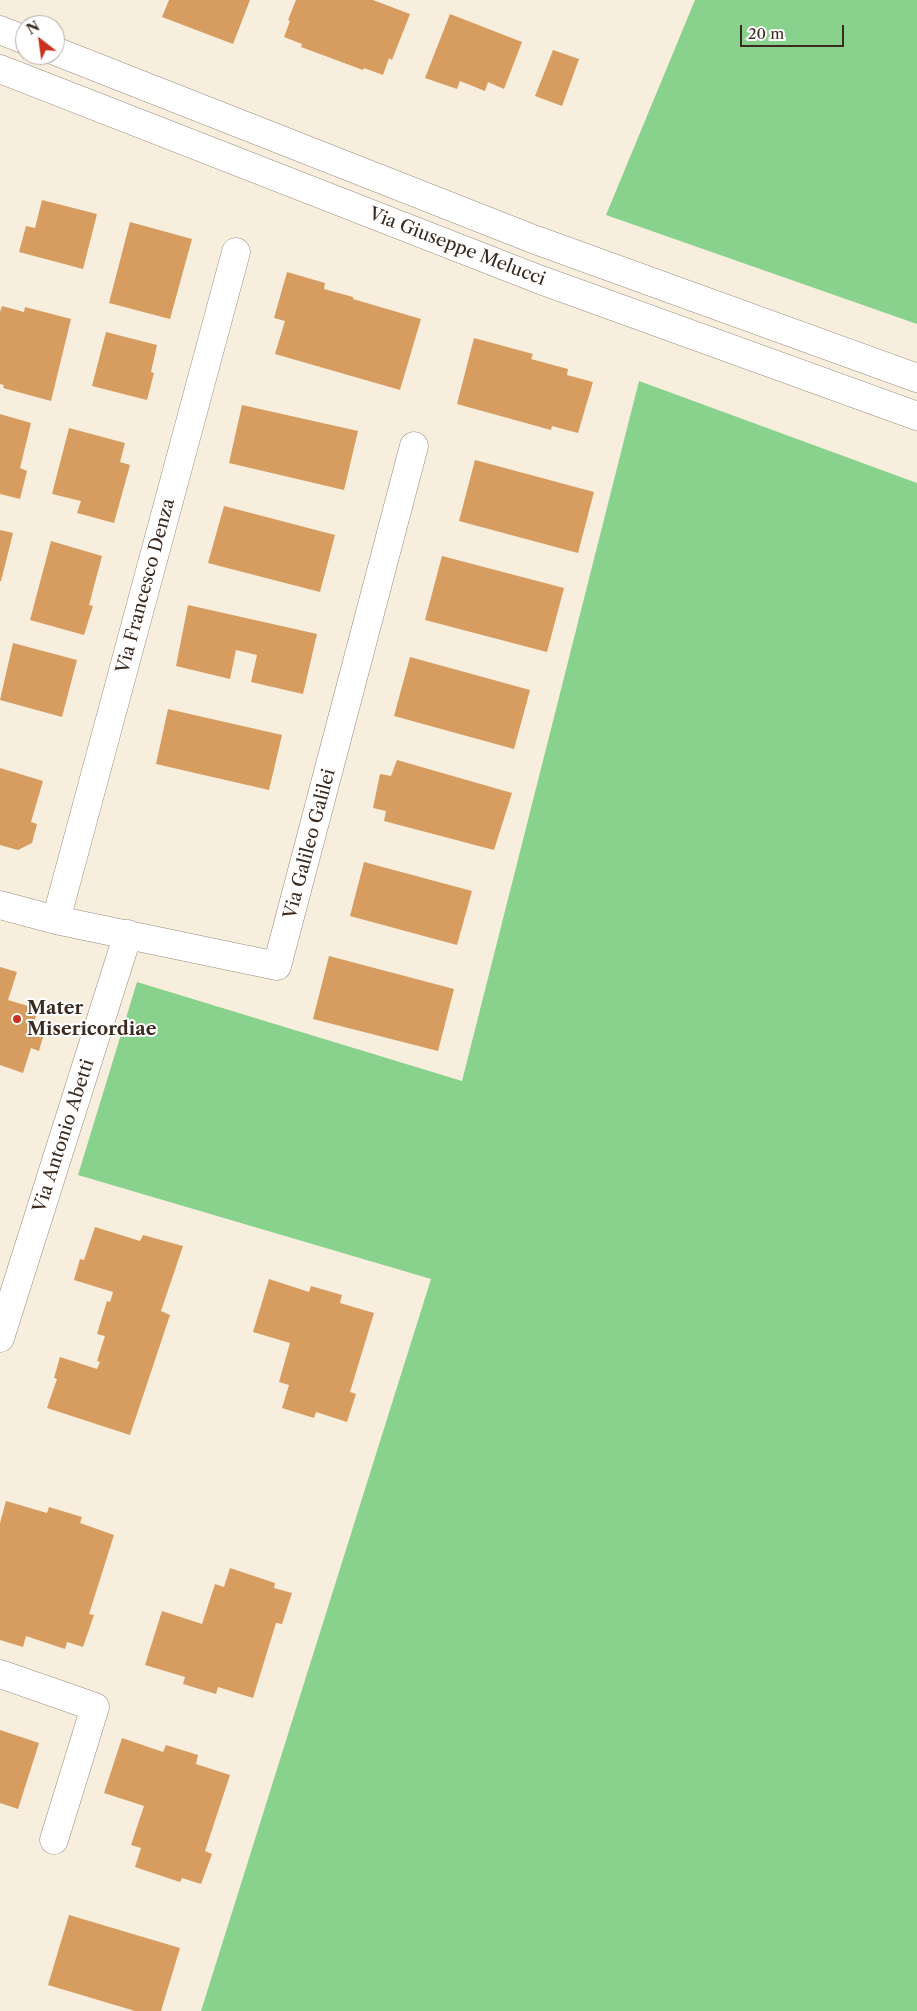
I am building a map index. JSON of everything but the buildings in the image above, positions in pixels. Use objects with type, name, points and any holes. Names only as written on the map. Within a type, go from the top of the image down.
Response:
[{"type":"street","points":[[0,30],[15,36]]},
{"type":"street","name":"Via Giuseppe Melucci","points":[[65,55],[533,239],[917,378]]},
{"type":"street","name":"Via Giuseppe Melucci","points":[[0,69],[538,279],[917,416]]},
{"type":"street","name":"Via Francesco Denza","points":[[56,920],[236,252]]},
{"type":"street","name":"Via Galileo Galilei","points":[[0,906],[56,920],[277,966],[414,446]]},
{"type":"street","name":"Via Antonio Abetti","points":[[0,1338],[128,934]]},
{"type":"street","points":[[0,1674],[95,1707],[54,1840]]},
{"type":"green space","points":[[695,0],[917,0],[917,324],[606,215]]},
{"type":"green space","points":[[639,381],[917,483],[917,2011],[201,2011],[431,1279],[78,1175],[137,982],[462,1081]]},
{"type":"place","name":"Mater Misericordiae","points":[[17,1019]]}]
